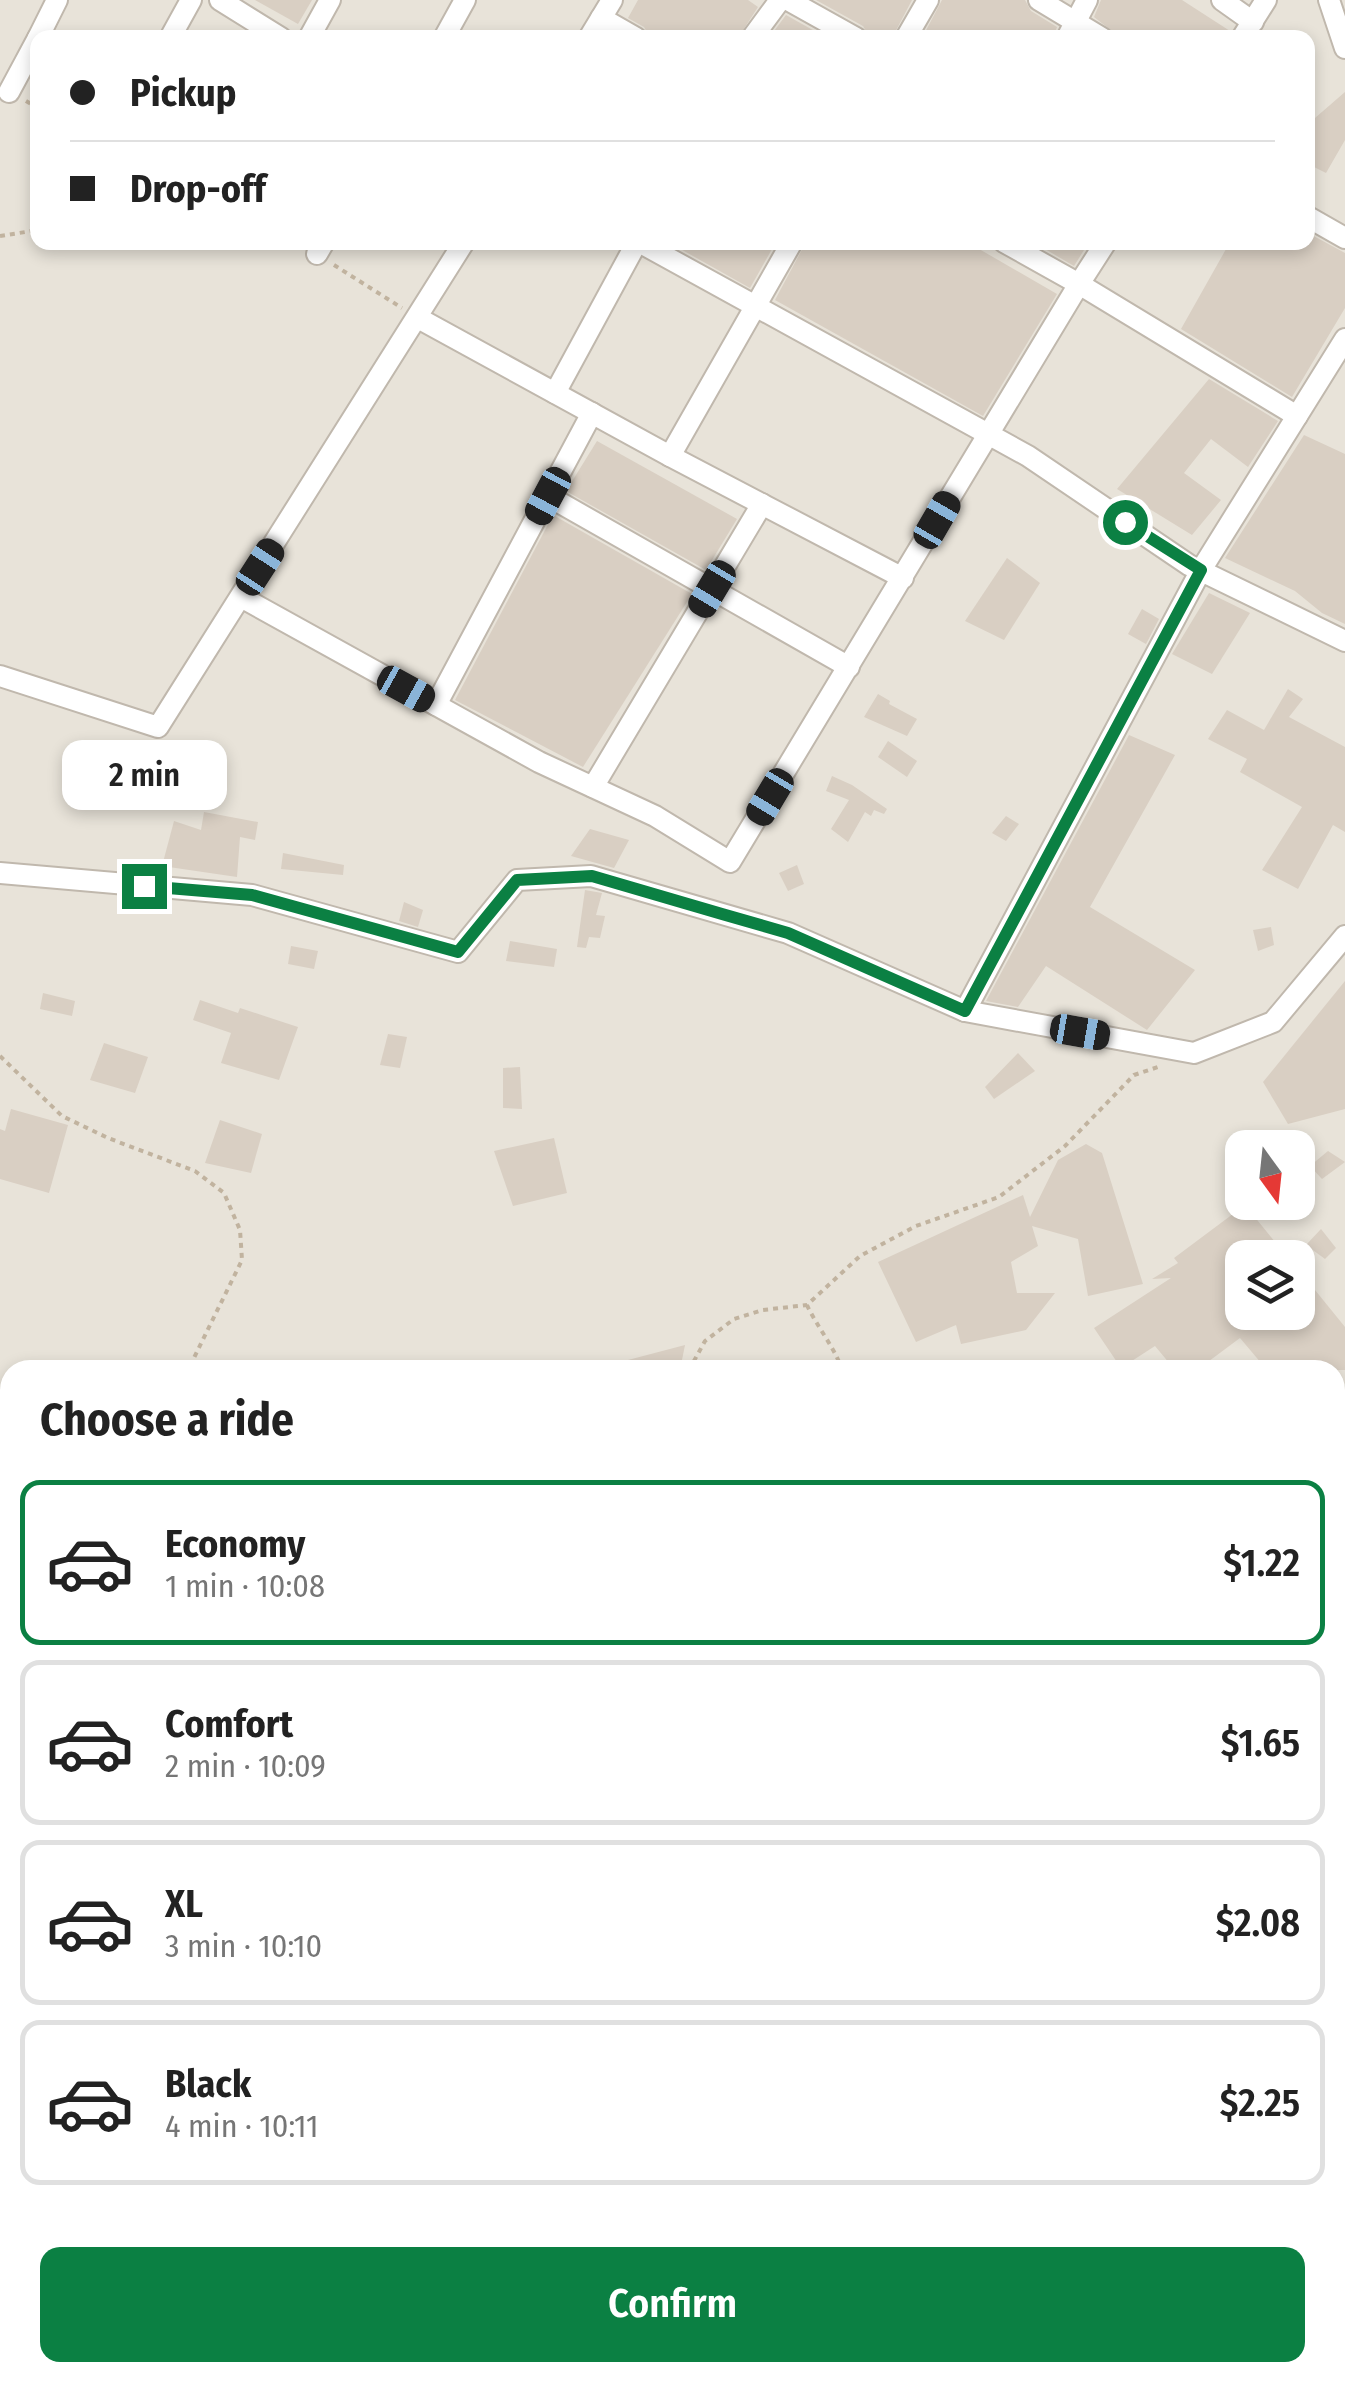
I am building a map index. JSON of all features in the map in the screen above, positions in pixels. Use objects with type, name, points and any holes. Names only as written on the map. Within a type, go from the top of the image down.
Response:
[{"type":"street","points":[[42,30],[57,0]]},
{"type":"street","points":[[174,30],[191,0]]},
{"type":"street","points":[[220,0],[267,30]]},
{"type":"street","points":[[313,30],[330,0]]},
{"type":"street","points":[[448,30],[465,0]]},
{"type":"street","points":[[758,30],[780,0]]},
{"type":"street","points":[[788,0],[842,30]]},
{"type":"street","points":[[911,30],[928,0]]},
{"type":"street","points":[[1039,0],[1072,30],[1087,0]]},
{"type":"street","points":[[1222,0],[1248,30],[1266,0]]},
{"type":"street","points":[[1329,0],[1345,48]]},
{"type":"street","points":[[606,9],[628,30]]},
{"type":"street","points":[[10,92],[30,53]]},
{"type":"street","points":[[1315,221],[1345,238]]},
{"type":"street","points":[[0,676],[158,728],[459,250]]},
{"type":"street","points":[[555,393],[634,250]]},
{"type":"street","points":[[653,250],[1028,456],[1201,570],[1345,641]]},
{"type":"street","points":[[670,456],[787,250]]},
{"type":"street","points":[[1018,250],[1297,416]]},
{"type":"street","points":[[241,597],[539,762],[656,816],[730,862],[1101,250]]},
{"type":"street","points":[[418,318],[903,578]]},
{"type":"street","points":[[965,1011],[1201,570],[1345,339]]},
{"type":"street","points":[[436,705],[592,413]]},
{"type":"street","points":[[548,496],[849,667]]},
{"type":"street","points":[[593,787],[762,504]]},
{"type":"street","points":[[0,873],[252,895],[458,952],[517,880],[592,876],[788,933],[965,1011],[1194,1054],[1273,1022],[1345,936]]},
{"type":"path","points":[[0,236],[30,231]]},
{"type":"path","points":[[323,250],[418,318]]},
{"type":"path","points":[[0,1056],[62,1116],[195,1171],[224,1193],[240,1230],[242,1260],[193,1360]]},
{"type":"path","points":[[695,1360],[705,1342],[734,1319],[762,1310],[806,1305],[860,1256],[916,1226],[999,1197],[1065,1146],[1134,1075],[1164,1064]]},
{"type":"path","points":[[806,1305],[818,1331],[841,1360]]},
{"type":"shaded area","points":[[0,0],[1345,0],[1345,1360],[0,1360]]},
{"type":"building","points":[[255,0],[312,0],[298,24]]},
{"type":"building","points":[[638,0],[748,0],[758,7],[743,30],[646,30],[628,18]]},
{"type":"building","points":[[816,0],[912,0],[896,30],[865,30]]},
{"type":"building","points":[[942,0],[1025,0],[1031,11],[1057,27],[1056,30],[926,30]]},
{"type":"building","points":[[1101,0],[1182,0],[1228,30],[1111,30],[1094,17]]},
{"type":"building","points":[[786,15],[813,30],[775,30]]},
{"type":"building","points":[[1345,92],[1345,140],[1326,173],[1315,168],[1315,118]]},
{"type":"building","points":[[1315,237],[1345,253],[1345,308],[1292,397],[1181,329],[1225,250],[1315,250]]},
{"type":"building","points":[[682,250],[771,250],[750,288]]},
{"type":"building","points":[[802,250],[981,250],[1057,294],[983,416],[775,300]]},
{"type":"building","points":[[1047,250],[1084,250],[1074,266]]},
{"type":"building","points":[[1209,379],[1278,421],[1248,467],[1211,439],[1184,473],[1221,500],[1192,535],[1117,489]]},
{"type":"building","points":[[1304,435],[1345,454],[1345,624],[1322,613],[1295,591],[1225,558]]},
{"type":"building","points":[[597,441],[737,519],[706,570],[566,491]]},
{"type":"building","points":[[553,515],[692,594],[583,767],[455,700]]},
{"type":"building","points":[[1007,558],[1040,583],[1004,640],[965,621]]},
{"type":"building","points":[[1209,593],[1250,613],[1212,674],[1172,654]]},
{"type":"building","points":[[1142,609],[1159,619],[1146,644],[1128,634]]},
{"type":"building","points":[[1288,689],[1303,699],[1289,717],[1345,747],[1345,832],[1333,825],[1298,889],[1262,870],[1302,807],[1240,772],[1247,759],[1208,739],[1227,710],[1264,730]]},
{"type":"building","points":[[878,694],[917,719],[907,736],[864,717]]},
{"type":"building","points":[[1129,735],[1175,755],[1090,907],[1195,970],[1147,1030],[1046,966],[1018,1007],[986,1001]]},
{"type":"building","points":[[888,741],[917,761],[907,777],[878,757]]},
{"type":"building","points":[[832,776],[887,809],[884,814],[874,810],[871,816],[865,812],[848,842],[831,829],[849,800],[826,791]]},
{"type":"building","points":[[204,812],[258,822],[255,840],[240,837],[237,877],[162,866],[174,821],[201,830]]},
{"type":"building","points":[[1006,816],[1019,824],[1006,841],[992,833]]},
{"type":"building","points":[[590,829],[629,840],[614,868],[571,856]]},
{"type":"building","points":[[283,853],[344,865],[343,875],[281,869]]},
{"type":"building","points":[[797,865],[804,884],[788,891],[779,873]]},
{"type":"building","points":[[585,890],[602,893],[596,915],[605,916],[600,938],[589,937],[586,948],[577,947]]},
{"type":"building","points":[[404,902],[423,910],[418,927],[399,921]]},
{"type":"building","points":[[1271,927],[1274,945],[1258,951],[1253,930]]},
{"type":"building","points":[[510,941],[557,949],[554,967],[506,961]]},
{"type":"building","points":[[291,946],[318,951],[314,969],[288,964]]},
{"type":"building","points":[[1345,981],[1345,1109],[1288,1124],[1263,1082]]},
{"type":"building","points":[[43,993],[75,1001],[72,1016],[40,1009]]},
{"type":"building","points":[[200,1000],[298,1027],[279,1080],[221,1063],[231,1033],[193,1020]]},
{"type":"building","points":[[388,1034],[407,1037],[400,1068],[380,1065]]},
{"type":"building","points":[[104,1043],[148,1057],[135,1093],[90,1080]]},
{"type":"building","points":[[1018,1053],[1035,1071],[994,1099],[985,1087]]},
{"type":"building","points":[[520,1067],[522,1109],[503,1108],[503,1068]]},
{"type":"building","points":[[11,1109],[68,1125],[49,1193],[0,1179],[0,1129],[5,1131]]},
{"type":"building","points":[[220,1120],[262,1134],[251,1173],[205,1163]]},
{"type":"building","points":[[554,1138],[567,1193],[513,1206],[494,1151]]},
{"type":"building","points":[[1086,1144],[1102,1153],[1143,1284],[1088,1296],[1078,1239],[1032,1226],[1038,1246],[1011,1262],[1017,1293],[1055,1293],[1026,1330],[961,1344],[956,1325],[916,1342],[878,1262],[1023,1195],[1030,1217],[1058,1160]]},
{"type":"building","points":[[1328,1151],[1345,1162],[1322,1179],[1315,1171],[1315,1162]]},
{"type":"building","points":[[1225,1220],[1257,1220],[1273,1240],[1225,1240],[1225,1330],[1315,1330],[1315,1290],[1345,1327],[1345,1360],[1259,1360],[1240,1338],[1210,1360],[1167,1360],[1155,1346],[1133,1360],[1116,1360],[1094,1328],[1171,1278],[1152,1279],[1178,1263],[1174,1258]]},
{"type":"building","points":[[1321,1229],[1336,1248],[1325,1259],[1315,1252],[1315,1240],[1311,1240]]},
{"type":"building","points":[[685,1345],[682,1360],[628,1360]]},
{"type":"route","points":[[144,886],[252,895],[458,952],[517,880],[592,876],[788,933],[965,1011],[1201,570],[1125,522]]}]
